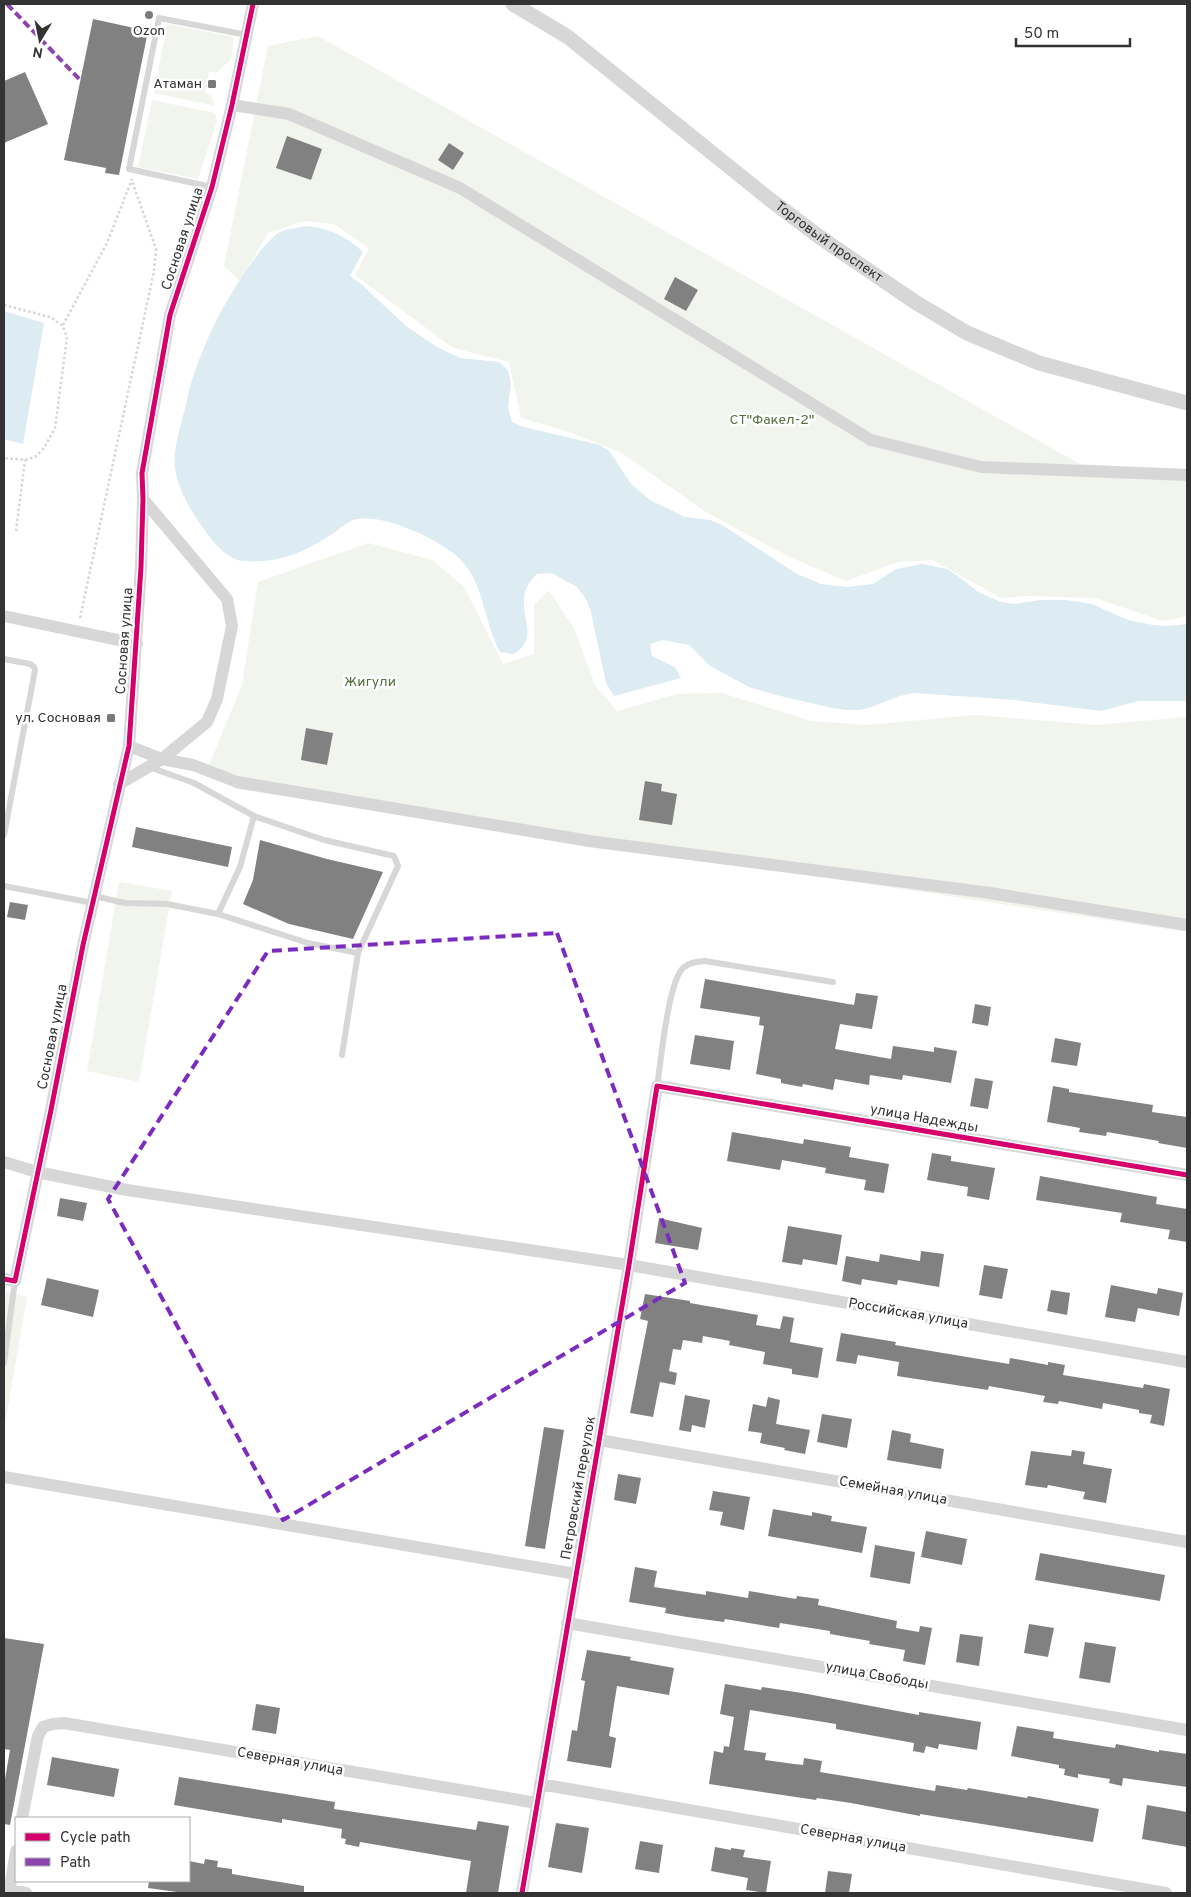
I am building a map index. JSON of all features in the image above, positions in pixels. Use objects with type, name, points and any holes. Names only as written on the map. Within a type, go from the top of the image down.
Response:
[{"type":"street","name":"Сосновая улица","points":[[9,1280],[37,1172],[94,899],[129,746],[137,644],[143,499],[142,473],[170,315],[212,187],[254,4]]},
{"type":"street","name":"Торговый проспект","points":[[513,4],[568,38],[754,187],[821,238],[915,302],[967,333],[1038,363],[1187,404]]},
{"type":"street","points":[[232,105],[289,114],[460,188],[871,440],[981,467],[1187,476]]},
{"type":"street","points":[[119,784],[162,759],[207,722],[217,699],[232,626],[227,599],[143,499]]},
{"type":"street","points":[[4,616],[137,644]]},
{"type":"street","points":[[129,746],[162,759],[193,765],[237,782],[589,841],[980,892],[1187,924]]},
{"type":"street","name":"улица Надежды","points":[[657,1086],[1187,1175]]},
{"type":"street","name":"Петровский переулок","points":[[522,1893],[629,1265],[657,1086]]},
{"type":"street","name":"Российская улица","points":[[4,1162],[37,1172],[127,1190],[629,1265],[1187,1362]]},
{"type":"street","name":"Семейная улица","points":[[598,1440],[1187,1542]]},
{"type":"street","points":[[4,1478],[576,1574]]},
{"type":"street","name":"улица Свободы","points":[[567,1623],[1187,1730]]},
{"type":"street","name":"Северная улица","points":[[22,1817],[38,1736],[43,1727],[64,1723],[537,1803]]},
{"type":"street","name":"Северная улица","points":[[540,1784],[1166,1893]]},
{"type":"street","points":[[15,1857],[9,1892],[26,1893]]},
{"type":"lane","points":[[212,187],[129,169],[159,18],[247,35]]},
{"type":"lane","points":[[4,659],[34,666],[4,835]]},
{"type":"lane","points":[[149,767],[194,783],[254,816],[324,840],[394,856],[398,866],[358,953],[342,1055]]},
{"type":"lane","points":[[218,914],[240,867],[254,816]]},
{"type":"lane","points":[[4,886],[126,903],[167,904],[218,914],[308,943],[358,953]]},
{"type":"lane","points":[[657,1086],[672,993],[677,977],[683,968],[693,962],[706,961],[833,982]]},
{"type":"lane","points":[[4,1363],[9,1280]]},
{"type":"path","points":[[63,326],[107,242],[135,171]]},
{"type":"path","points":[[77,632],[154,272],[156,250],[132,180]]},
{"type":"path","points":[[4,305],[50,317],[63,326],[67,338],[55,428],[44,448],[35,457],[25,460],[4,458]]},
{"type":"path","points":[[16,531],[25,460]]},
{"type":"highlighted area","points":[[557,933],[685,1283],[283,1520],[108,1199],[268,951]]},
{"type":"green space","points":[[167,24],[234,37],[231,59],[216,73],[209,71],[205,93],[211,95],[215,106],[154,93]]},
{"type":"green space","name":"СТ\"Факел-2\"","points":[[318,36],[1080,464],[1187,469],[1187,616],[1163,621],[1095,598],[1027,596],[1001,598],[933,560],[898,562],[846,581],[787,556],[706,512],[620,452],[569,432],[521,418],[509,362],[453,348],[355,275],[369,248],[334,224],[304,221],[268,233],[240,281],[224,266],[268,46]]},
{"type":"green space","points":[[152,100],[215,113],[217,121],[198,179],[138,167]]},
{"type":"green space","name":"Жигули","points":[[368,543],[432,560],[464,587],[503,664],[534,654],[534,604],[549,591],[574,628],[595,685],[617,711],[677,694],[722,693],[811,721],[867,725],[975,715],[1096,725],[1187,717],[1187,932],[237,789],[206,772],[242,685],[258,582]]},
{"type":"green space","points":[[119,882],[172,891],[139,1082],[87,1071]]},
{"type":"green space","points":[[4,1291],[27,1297],[4,1431]]},
{"type":"shaded area","points":[[306,226],[337,234],[350,241],[363,252],[350,276],[406,326],[437,347],[460,358],[499,362],[508,370],[511,383],[508,408],[512,422],[524,427],[600,445],[610,452],[631,484],[650,500],[685,517],[710,520],[722,525],[797,574],[821,584],[847,587],[873,584],[896,569],[922,564],[947,569],[978,592],[1001,602],[1014,604],[1040,600],[1066,600],[1092,604],[1128,620],[1153,625],[1187,624],[1187,701],[1139,701],[1101,711],[1015,700],[914,693],[860,710],[846,710],[776,695],[749,687],[710,666],[689,645],[663,640],[650,644],[652,656],[675,667],[681,678],[614,696],[606,683],[591,612],[586,599],[577,587],[552,573],[537,574],[529,584],[524,603],[527,638],[522,647],[514,654],[500,652],[476,583],[461,560],[440,544],[405,527],[381,520],[358,519],[346,524],[309,548],[278,559],[244,561],[227,555],[213,541],[196,518],[179,485],[175,468],[177,442],[189,391],[202,351],[214,325],[229,297],[255,258],[264,246],[280,232]]},
{"type":"shaded area","points":[[4,311],[44,323],[23,444],[4,439]]},
{"type":"building","points":[[93,19],[148,31],[119,175],[105,173],[106,168],[64,160]]},
{"type":"building","points":[[25,72],[48,124],[4,143],[4,81]]},
{"type":"building","points":[[287,136],[322,149],[311,180],[276,168]]},
{"type":"building","points":[[449,143],[464,153],[453,170],[438,160]]},
{"type":"building","points":[[675,277],[698,290],[686,311],[664,299]]},
{"type":"building","points":[[306,728],[333,733],[327,765],[301,760]]},
{"type":"building","points":[[645,781],[662,784],[661,791],[677,794],[672,825],[639,820]]},
{"type":"building","points":[[136,827],[232,847],[228,867],[132,847]]},
{"type":"building","points":[[260,840],[327,859],[383,872],[353,939],[289,924],[243,904],[253,880]]},
{"type":"building","points":[[10,902],[28,905],[25,920],[7,917]]},
{"type":"building","points":[[705,979],[854,1005],[856,993],[878,996],[872,1029],[840,1024],[835,1049],[891,1059],[893,1046],[934,1052],[934,1047],[957,1051],[951,1083],[903,1075],[902,1080],[870,1075],[869,1085],[835,1079],[833,1090],[803,1084],[802,1087],[781,1083],[781,1079],[756,1074],[764,1026],[759,1025],[760,1017],[700,1008]]},
{"type":"building","points":[[975,1004],[991,1007],[988,1026],[972,1023]]},
{"type":"building","points":[[695,1035],[734,1041],[730,1070],[690,1064]]},
{"type":"building","points":[[1055,1038],[1081,1043],[1077,1066],[1051,1062]]},
{"type":"building","points":[[975,1078],[993,1081],[988,1109],[970,1106]]},
{"type":"building","points":[[1053,1086],[1069,1089],[1069,1092],[1153,1105],[1152,1112],[1187,1117],[1187,1148],[1107,1132],[1106,1136],[1079,1132],[1080,1128],[1047,1122]]},
{"type":"building","points":[[732,1132],[803,1144],[804,1139],[851,1147],[849,1157],[889,1164],[884,1193],[864,1190],[866,1180],[825,1173],[826,1168],[782,1160],[780,1170],[727,1161]]},
{"type":"building","points":[[932,1153],[951,1156],[951,1161],[995,1168],[989,1200],[967,1196],[968,1187],[927,1180]]},
{"type":"building","points":[[1040,1176],[1157,1197],[1156,1204],[1187,1209],[1187,1242],[1168,1239],[1170,1230],[1120,1222],[1122,1213],[1036,1200]]},
{"type":"building","points":[[60,1198],[87,1203],[83,1221],[57,1216]]},
{"type":"building","points":[[659,1218],[702,1228],[698,1250],[655,1243]]},
{"type":"building","points":[[788,1226],[842,1235],[837,1265],[803,1259],[802,1265],[782,1262]]},
{"type":"building","points":[[921,1251],[944,1254],[939,1287],[898,1280],[897,1285],[862,1279],[861,1285],[842,1281],[846,1256],[879,1262],[880,1254],[920,1261]]},
{"type":"building","points":[[984,1265],[1008,1269],[1002,1299],[979,1295]]},
{"type":"building","points":[[47,1278],[99,1290],[93,1317],[41,1305]]},
{"type":"building","points":[[1111,1285],[1157,1294],[1158,1288],[1183,1293],[1179,1316],[1138,1308],[1135,1322],[1105,1317]]},
{"type":"building","points":[[1051,1290],[1070,1293],[1067,1315],[1047,1311]]},
{"type":"building","points":[[645,1294],[758,1315],[756,1325],[780,1329],[783,1316],[794,1318],[790,1342],[823,1348],[818,1378],[792,1374],[792,1369],[763,1364],[765,1352],[729,1345],[730,1341],[703,1336],[702,1343],[683,1340],[681,1350],[673,1349],[669,1371],[677,1373],[675,1385],[660,1382],[653,1417],[630,1413],[648,1321],[640,1319]]},
{"type":"building","points":[[841,1333],[896,1342],[895,1345],[1009,1364],[1010,1358],[1048,1365],[1048,1362],[1065,1365],[1063,1375],[1143,1388],[1144,1384],[1170,1389],[1164,1426],[1150,1423],[1152,1415],[1139,1413],[1139,1410],[1103,1403],[1102,1409],[1059,1401],[1058,1404],[1043,1402],[1045,1396],[989,1386],[988,1390],[897,1376],[899,1362],[858,1355],[856,1364],[836,1361]]},
{"type":"building","points":[[685,1395],[710,1400],[705,1428],[692,1425],[691,1432],[679,1430]]},
{"type":"building","points":[[768,1397],[780,1400],[776,1424],[810,1430],[805,1454],[760,1443],[762,1433],[748,1431],[753,1404],[766,1407]]},
{"type":"building","points":[[822,1414],[852,1419],[847,1448],[817,1442]]},
{"type":"building","points":[[544,1427],[564,1430],[545,1549],[525,1546]]},
{"type":"building","points":[[892,1430],[911,1434],[910,1442],[944,1449],[941,1469],[887,1460]]},
{"type":"building","points":[[1072,1450],[1085,1452],[1083,1464],[1112,1469],[1106,1503],[1083,1499],[1085,1492],[1048,1485],[1047,1488],[1025,1485],[1031,1451],[1071,1456]]},
{"type":"building","points":[[618,1474],[641,1478],[636,1504],[614,1500]]},
{"type":"building","points":[[713,1491],[750,1497],[744,1530],[720,1525],[723,1512],[709,1510]]},
{"type":"building","points":[[773,1509],[812,1516],[812,1512],[832,1516],[831,1521],[867,1527],[862,1553],[768,1536]]},
{"type":"building","points":[[926,1531],[967,1539],[962,1565],[921,1557]]},
{"type":"building","points":[[875,1545],[915,1552],[910,1584],[870,1577]]},
{"type":"building","points":[[1040,1553],[1165,1575],[1160,1601],[1035,1580]]},
{"type":"building","points":[[635,1567],[657,1571],[654,1587],[706,1595],[706,1591],[748,1598],[749,1591],[796,1599],[797,1596],[819,1599],[818,1605],[897,1621],[896,1628],[919,1632],[920,1626],[932,1628],[925,1665],[903,1661],[905,1650],[869,1644],[870,1641],[830,1634],[830,1631],[780,1623],[779,1628],[725,1619],[724,1622],[687,1617],[665,1613],[666,1608],[629,1602]]},
{"type":"building","points":[[1029,1624],[1054,1628],[1048,1657],[1024,1653]]},
{"type":"building","points":[[960,1634],[983,1637],[979,1666],[956,1662]]},
{"type":"building","points":[[4,1638],[44,1644],[10,1825],[4,1824],[4,1785],[10,1750],[4,1749]]},
{"type":"building","points":[[1085,1642],[1116,1647],[1110,1683],[1079,1678]]},
{"type":"building","points":[[587,1650],[631,1657],[630,1660],[674,1668],[669,1695],[617,1686],[609,1736],[616,1738],[611,1768],[567,1761],[572,1730],[577,1731],[585,1681],[581,1680]]},
{"type":"building","points":[[725,1684],[761,1690],[762,1687],[919,1715],[919,1712],[981,1722],[977,1750],[939,1744],[938,1749],[926,1746],[924,1753],[913,1751],[914,1743],[836,1729],[836,1724],[750,1710],[744,1750],[766,1753],[765,1760],[803,1765],[804,1758],[822,1761],[820,1772],[935,1791],[936,1785],[967,1790],[968,1788],[1027,1798],[1028,1796],[1099,1809],[1093,1842],[920,1814],[920,1816],[851,1803],[817,1798],[816,1800],[709,1784],[714,1751],[723,1753],[724,1746],[729,1747],[734,1717],[720,1714]]},
{"type":"building","points":[[256,1704],[280,1708],[276,1734],[252,1730]]},
{"type":"building","points":[[1017,1726],[1054,1732],[1053,1738],[1115,1748],[1116,1744],[1159,1752],[1159,1750],[1187,1754],[1187,1787],[1123,1778],[1122,1786],[1109,1783],[1110,1779],[1078,1774],[1078,1778],[1064,1775],[1065,1769],[1059,1768],[1059,1765],[1011,1756]]},
{"type":"building","points":[[52,1757],[119,1769],[114,1797],[47,1785]]},
{"type":"building","points":[[179,1777],[335,1802],[334,1809],[476,1830],[478,1821],[509,1826],[498,1893],[466,1893],[471,1861],[360,1842],[359,1847],[345,1844],[346,1839],[341,1838],[342,1829],[282,1819],[282,1823],[174,1805]]},
{"type":"building","points":[[1147,1805],[1187,1812],[1187,1847],[1142,1839]]},
{"type":"building","points":[[556,1823],[589,1828],[582,1873],[548,1867]]},
{"type":"building","points":[[640,1841],[663,1845],[659,1873],[635,1869]]},
{"type":"building","points":[[715,1847],[745,1850],[743,1857],[771,1861],[766,1893],[746,1890],[748,1878],[711,1871]]},
{"type":"building","points":[[205,1859],[218,1861],[217,1867],[232,1869],[232,1874],[304,1886],[304,1893],[184,1893],[148,1888],[149,1882],[190,1882],[190,1861],[204,1864]]},
{"type":"building","points":[[828,1871],[852,1874],[849,1893],[825,1893]]},
{"type":"marked path","points":[[7,4],[81,81]]},
{"type":"cycle path","points":[[4,1279],[15,1281],[83,945],[129,746],[141,567],[142,473],[170,315],[212,187],[232,105],[253,4]]},
{"type":"cycle path","points":[[522,1893],[629,1265],[657,1086],[1187,1175]]},
{"type":"place","name":"Ozon","points":[[149,15]]},
{"type":"place","name":"Атаман","points":[[212,84]]},
{"type":"place","name":"ул. Сосновая","points":[[111,718]]}]
